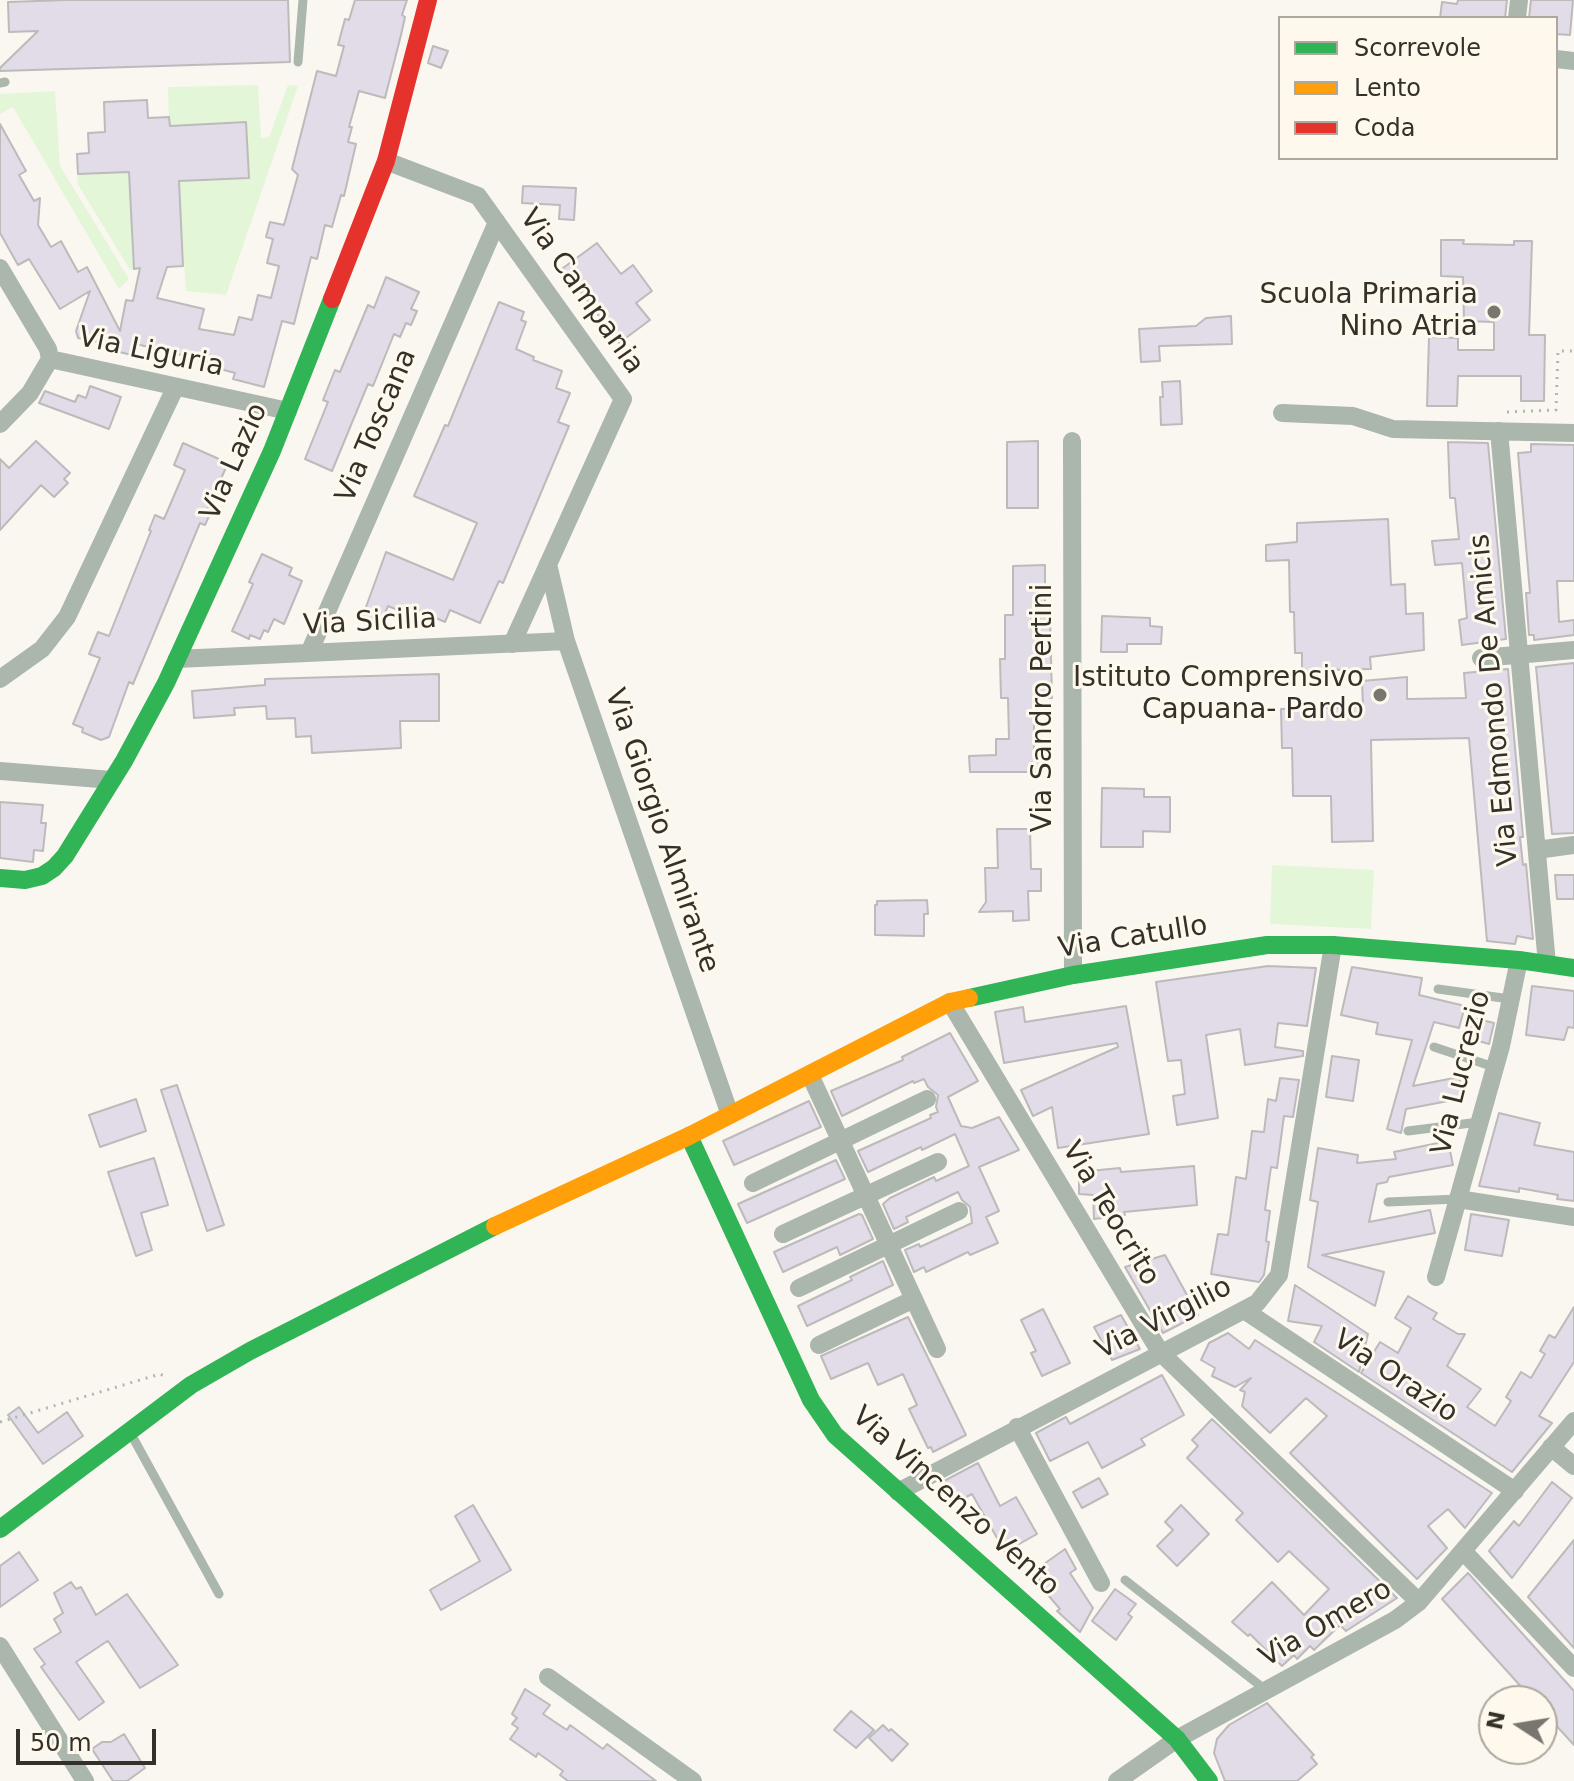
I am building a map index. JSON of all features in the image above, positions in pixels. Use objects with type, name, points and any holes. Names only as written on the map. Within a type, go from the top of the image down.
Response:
[{"type":"street","name":"Via Lazio","points":[[0,878],[25,880],[42,876],[65,856],[112,780],[177,659],[272,451],[386,161],[428,0]]},
{"type":"street","name":"Via Campania","points":[[386,161],[478,196],[623,399],[512,644]]},
{"type":"street","name":"Via Toscana","points":[[309,653],[497,222]]},
{"type":"street","points":[[0,268],[48,349],[50,359],[30,393],[0,424]]},
{"type":"street","name":"Via Liguria","points":[[50,359],[288,411]]},
{"type":"street","points":[[0,679],[42,649],[67,617],[175,388]]},
{"type":"street","points":[[1282,413],[1353,416],[1393,429],[1574,433]]},
{"type":"street","name":"Via Edmondo De Amicis","points":[[1503,431],[1519,654],[1547,964]]},
{"type":"street","name":"Via Sandro Pertini","points":[[1072,441],[1073,975]]},
{"type":"street","name":"Via Giorgio Almirante","points":[[548,564],[566,641],[730,1115]]},
{"type":"street","name":"Via Sicilia","points":[[177,659],[566,641]]},
{"type":"street","points":[[1481,658],[1574,650]]},
{"type":"street","points":[[0,771],[112,780]]},
{"type":"street","points":[[1537,850],[1574,845]]},
{"type":"street","name":"Via Catullo","points":[[0,1529],[191,1385],[250,1351],[500,1224],[689,1136],[950,1002],[1073,975],[1267,945],[1333,945],[1519,960],[1574,968]]},
{"type":"street","name":"Via Virgilio","points":[[898,1492],[1257,1303],[1279,1275],[1333,945]]},
{"type":"street","name":"Via Lucrezio","points":[[1436,1277],[1494,1067],[1519,960]]},
{"type":"street","name":"Via Teocrito","points":[[950,1002],[1160,1352],[1419,1602]]},
{"type":"street","points":[[810,1075],[937,1349]]},
{"type":"street","points":[[753,1183],[927,1099]]},
{"type":"street","name":"Via Vincenzo Vento","points":[[689,1136],[811,1400],[835,1435],[1177,1739],[1209,1781]]},
{"type":"street","points":[[783,1234],[938,1162]]},
{"type":"street","name":"Via Lucrezio","points":[[1458,1199],[1574,1217]]},
{"type":"street","points":[[799,1288],[959,1211]]},
{"type":"street","points":[[819,1345],[914,1299]]},
{"type":"street","name":"Via Orazio","points":[[1244,1310],[1515,1491]]},
{"type":"street","name":"Via Omero","points":[[1117,1781],[1177,1739],[1395,1620],[1419,1602],[1574,1421]]},
{"type":"street","points":[[1017,1427],[1101,1583]]},
{"type":"street","points":[[1551,1447],[1574,1466]]},
{"type":"street","points":[[1464,1552],[1574,1668]]},
{"type":"street","points":[[0,1646],[85,1781]]},
{"type":"street","points":[[548,1677],[693,1781]]},
{"type":"lane","points":[[298,62],[303,0]]},
{"type":"lane","points":[[1438,989],[1510,999]]},
{"type":"lane","points":[[1434,1047],[1494,1067]]},
{"type":"lane","points":[[1408,1131],[1479,1122]]},
{"type":"lane","points":[[1388,1202],[1458,1199]]},
{"type":"lane","points":[[130,1431],[219,1594]]},
{"type":"lane","points":[[1125,1580],[1267,1691]]},
{"type":"path","points":[[1503,431],[1507,411],[1556,410],[1558,351],[1574,351]]},
{"type":"path","points":[[0,1422],[160,1374],[191,1385]]},
{"type":"green space","points":[[258,85],[261,138],[269,137],[288,85],[298,86],[226,295],[186,291],[179,188],[160,182],[249,178],[246,122],[169,126],[168,87]]},
{"type":"green space","points":[[55,91],[60,166],[129,279],[119,289],[13,107],[0,114],[0,94]]},
{"type":"green space","points":[[129,171],[134,269],[130,270],[77,183],[78,174]]},
{"type":"green space","points":[[1272,865],[1374,870],[1371,929],[1270,924]]},
{"type":"building","points":[[288,0],[290,62],[0,71],[38,31],[9,32],[8,2]]},
{"type":"building","points":[[355,0],[407,0],[401,35],[385,98],[359,91],[349,127],[352,127],[348,142],[356,144],[344,196],[341,195],[332,227],[325,225],[317,259],[311,257],[294,324],[282,321],[264,387],[233,379],[235,373],[213,367],[214,363],[132,343],[132,355],[102,348],[103,343],[78,338],[76,331],[90,291],[60,309],[29,259],[18,265],[0,233],[0,124],[26,171],[19,175],[34,201],[40,198],[38,225],[51,247],[61,241],[78,272],[87,267],[120,331],[126,300],[133,301],[140,268],[134,269],[129,172],[78,174],[77,154],[89,153],[88,133],[105,132],[104,102],[147,100],[148,118],[169,117],[170,126],[246,122],[249,178],[179,181],[183,266],[167,267],[157,298],[204,309],[199,329],[234,335],[239,317],[252,320],[258,295],[271,298],[279,266],[267,263],[273,239],[266,237],[270,222],[284,225],[298,175],[292,169],[317,71],[336,76],[344,46],[338,45],[345,19],[349,20]]},
{"type":"building","points":[[1458,0],[1507,0],[1505,16],[1440,16],[1442,2],[1457,4]]},
{"type":"building","points":[[1531,0],[1573,0],[1570,35],[1558,34],[1558,16],[1529,16]]},
{"type":"building","points":[[433,46],[448,51],[441,68],[428,63]]},
{"type":"building","points":[[523,186],[576,188],[574,220],[559,219],[560,205],[522,203]]},
{"type":"building","points":[[1441,240],[1464,240],[1463,244],[1514,245],[1514,241],[1532,241],[1529,335],[1545,335],[1544,401],[1521,401],[1521,376],[1458,376],[1457,406],[1427,406],[1429,337],[1458,338],[1458,350],[1494,350],[1494,322],[1464,321],[1463,277],[1441,276]]},
{"type":"building","points":[[597,243],[621,274],[633,265],[652,291],[636,303],[650,320],[619,343],[563,268]]},
{"type":"building","points":[[386,277],[419,292],[411,309],[417,311],[411,325],[406,323],[400,337],[394,334],[373,386],[368,384],[332,471],[305,459],[328,402],[323,400],[335,370],[340,372],[368,305],[374,308]]},
{"type":"building","points":[[499,302],[524,312],[521,320],[526,322],[516,349],[534,357],[533,360],[562,371],[556,388],[570,393],[558,422],[569,426],[503,583],[499,581],[480,623],[450,610],[445,622],[418,610],[415,617],[388,606],[380,625],[362,618],[386,552],[453,580],[477,523],[414,496],[445,425],[448,426]]},
{"type":"building","points":[[1231,316],[1232,344],[1159,346],[1160,361],[1141,362],[1139,329],[1196,326],[1206,318]]},
{"type":"building","points":[[1180,381],[1182,424],[1161,425],[1162,382]]},
{"type":"building","points":[[90,386],[121,397],[109,429],[39,403],[45,391],[75,402],[78,395],[86,398]]},
{"type":"building","points":[[36,441],[70,473],[64,479],[68,483],[54,497],[41,485],[0,530],[0,459],[9,468]]},
{"type":"building","points":[[1038,441],[1038,508],[1007,508],[1007,442]]},
{"type":"building","points":[[1448,442],[1488,443],[1506,639],[1462,645],[1459,620],[1467,618],[1462,563],[1435,565],[1432,541],[1459,539],[1455,498],[1450,498]]},
{"type":"building","points":[[183,443],[228,463],[207,510],[211,512],[205,525],[200,523],[133,684],[129,682],[109,737],[101,740],[82,732],[83,728],[73,724],[100,658],[89,654],[98,632],[109,636],[155,515],[164,519],[185,470],[174,465]]},
{"type":"building","points":[[1531,444],[1574,445],[1574,581],[1557,581],[1559,622],[1574,620],[1574,635],[1534,640],[1534,635],[1529,635],[1526,593],[1530,593],[1518,453],[1531,452]]},
{"type":"building","points":[[1388,519],[1391,585],[1405,584],[1406,614],[1423,613],[1424,650],[1370,657],[1371,669],[1326,670],[1326,676],[1302,677],[1302,653],[1295,653],[1294,612],[1290,612],[1289,560],[1266,561],[1266,545],[1297,542],[1297,523]]},
{"type":"building","points":[[262,554],[292,568],[289,575],[302,581],[284,624],[274,619],[268,632],[264,630],[260,639],[250,635],[249,639],[232,631],[253,584],[249,582]]},
{"type":"building","points":[[1045,565],[1045,616],[1050,616],[1052,698],[1038,698],[1038,723],[1034,723],[1034,752],[1042,752],[1043,772],[970,772],[969,756],[996,755],[996,739],[1009,739],[1008,698],[1001,698],[1000,659],[1005,659],[1005,615],[1013,615],[1013,566]]},
{"type":"building","points":[[1102,616],[1150,618],[1150,626],[1162,627],[1161,644],[1127,644],[1127,652],[1101,652]]},
{"type":"building","points":[[1574,663],[1574,833],[1552,834],[1536,667]]},
{"type":"building","points":[[1508,669],[1523,837],[1520,837],[1523,865],[1526,864],[1533,939],[1517,936],[1515,944],[1487,941],[1469,738],[1371,740],[1373,841],[1332,842],[1331,796],[1293,796],[1292,748],[1282,748],[1281,709],[1363,707],[1362,681],[1407,677],[1407,699],[1466,698],[1464,673]]},
{"type":"building","points":[[439,674],[439,721],[400,721],[401,748],[312,753],[311,736],[296,737],[295,718],[267,719],[266,706],[234,708],[235,715],[194,718],[192,691],[265,685],[265,679]]},
{"type":"building","points":[[1102,788],[1144,789],[1144,797],[1170,797],[1170,832],[1143,831],[1143,847],[1101,847]]},
{"type":"building","points":[[0,802],[43,805],[41,823],[46,823],[43,851],[34,850],[33,862],[0,858]]},
{"type":"building","points":[[997,829],[1030,829],[1031,869],[1041,869],[1041,891],[1028,891],[1029,920],[1013,921],[1013,911],[979,912],[986,902],[985,868],[998,868]]},
{"type":"building","points":[[1555,875],[1574,875],[1574,899],[1557,899]]},
{"type":"building","points":[[927,900],[924,936],[875,935],[877,901]]},
{"type":"building","points":[[1268,966],[1316,968],[1307,1026],[1278,1023],[1275,1047],[1303,1051],[1303,1056],[1245,1065],[1240,1029],[1206,1035],[1218,1118],[1177,1125],[1173,1096],[1185,1094],[1181,1060],[1168,1061],[1156,982]]},
{"type":"building","points":[[1352,967],[1422,978],[1419,995],[1465,1006],[1459,1028],[1434,1022],[1413,1086],[1459,1077],[1464,1098],[1406,1109],[1401,1133],[1387,1129],[1412,1040],[1376,1034],[1378,1023],[1341,1015]]},
{"type":"building","points":[[1532,986],[1574,991],[1574,1028],[1568,1027],[1564,1040],[1526,1035]]},
{"type":"building","points":[[1126,1006],[1149,1134],[1058,1148],[1052,1107],[1033,1116],[1021,1090],[1118,1047],[1117,1043],[1004,1063],[995,1012],[1023,1007],[1025,1022]]},
{"type":"building","points":[[1469,1017],[1494,1023],[1489,1044],[1464,1037]]},
{"type":"building","points":[[950,1033],[978,1081],[948,1097],[961,1126],[972,1128],[999,1117],[1019,1150],[979,1167],[999,1211],[986,1217],[998,1243],[970,1255],[968,1252],[926,1272],[924,1267],[914,1272],[905,1250],[919,1244],[920,1247],[972,1223],[970,1207],[958,1192],[906,1217],[908,1222],[894,1229],[883,1204],[934,1177],[936,1181],[969,1166],[955,1134],[868,1172],[858,1151],[931,1118],[930,1115],[938,1112],[938,1095],[924,1079],[913,1081],[842,1116],[831,1091],[903,1060],[902,1057]]},
{"type":"building","points":[[1332,1056],[1359,1060],[1353,1101],[1326,1097]]},
{"type":"building","points":[[1280,1078],[1299,1080],[1293,1117],[1284,1116],[1277,1168],[1271,1167],[1265,1210],[1270,1211],[1264,1275],[1259,1282],[1211,1274],[1218,1234],[1228,1235],[1236,1177],[1246,1179],[1252,1131],[1264,1132],[1268,1099],[1276,1101]]},
{"type":"building","points":[[177,1085],[224,1225],[207,1231],[161,1090]]},
{"type":"building","points":[[136,1099],[146,1131],[100,1147],[89,1115]]},
{"type":"building","points":[[809,1101],[821,1127],[734,1165],[723,1141]]},
{"type":"building","points":[[1499,1113],[1540,1123],[1534,1145],[1574,1152],[1574,1201],[1519,1188],[1519,1192],[1479,1186]]},
{"type":"building","points":[[1448,1141],[1453,1165],[1389,1177],[1387,1182],[1377,1184],[1369,1222],[1430,1210],[1435,1233],[1322,1255],[1384,1272],[1375,1306],[1308,1267],[1318,1202],[1310,1200],[1318,1148],[1358,1155],[1357,1163],[1396,1159],[1394,1152]]},
{"type":"building","points":[[154,1158],[168,1205],[141,1213],[152,1250],[136,1256],[108,1172]]},
{"type":"building","points":[[836,1160],[845,1179],[747,1223],[738,1204]]},
{"type":"building","points":[[1194,1166],[1197,1205],[1124,1212],[1125,1215],[1094,1219],[1093,1195],[1079,1194],[1079,1172]]},
{"type":"building","points":[[859,1214],[873,1239],[840,1255],[837,1247],[783,1272],[774,1252]]},
{"type":"building","points":[[1471,1214],[1509,1220],[1502,1256],[1465,1250]]},
{"type":"building","points":[[1165,1255],[1198,1315],[1163,1333],[1125,1267]]},
{"type":"building","points":[[883,1261],[893,1285],[807,1326],[798,1306]]},
{"type":"building","points":[[1295,1285],[1368,1334],[1359,1372],[1314,1342],[1322,1326],[1288,1321]]},
{"type":"building","points":[[1408,1296],[1437,1313],[1433,1319],[1458,1334],[1465,1334],[1447,1366],[1481,1389],[1467,1407],[1495,1426],[1511,1401],[1506,1397],[1521,1372],[1531,1378],[1545,1354],[1540,1351],[1549,1335],[1555,1338],[1574,1307],[1574,1362],[1539,1416],[1552,1423],[1512,1472],[1361,1373],[1380,1342],[1398,1353],[1411,1328],[1395,1318]]},
{"type":"building","points":[[1043,1309],[1070,1363],[1042,1376],[1031,1353],[1036,1351],[1021,1320]]},
{"type":"building","points":[[1121,1315],[1140,1349],[1112,1360],[1094,1327]]},
{"type":"building","points":[[908,1317],[966,1435],[933,1452],[931,1447],[928,1448],[909,1409],[917,1405],[903,1374],[878,1385],[868,1363],[831,1379],[821,1356]]},
{"type":"building","points":[[1228,1333],[1249,1349],[1255,1340],[1492,1493],[1465,1528],[1448,1509],[1428,1526],[1447,1548],[1417,1579],[1290,1453],[1327,1416],[1306,1398],[1270,1433],[1242,1406],[1245,1392],[1240,1390],[1251,1378],[1235,1387],[1212,1376],[1215,1368],[1201,1360],[1209,1343]]},
{"type":"building","points":[[1162,1375],[1184,1415],[1141,1439],[1145,1445],[1102,1468],[1088,1442],[1050,1461],[1036,1433],[1066,1417],[1070,1424]]},
{"type":"building","points":[[19,1407],[38,1433],[67,1412],[83,1436],[43,1464],[8,1415]]},
{"type":"building","points":[[1212,1419],[1397,1598],[1346,1631],[1340,1625],[1314,1650],[1310,1646],[1297,1659],[1294,1655],[1282,1666],[1250,1634],[1248,1636],[1232,1622],[1272,1582],[1304,1615],[1329,1589],[1289,1551],[1278,1562],[1236,1520],[1243,1513],[1187,1458],[1198,1446],[1192,1440]]},
{"type":"building","points":[[978,1463],[1000,1506],[1016,1497],[1037,1534],[1005,1552],[972,1494],[953,1504],[942,1482]]},
{"type":"building","points":[[1099,1478],[1108,1494],[1082,1508],[1073,1492]]},
{"type":"building","points":[[1552,1482],[1572,1498],[1512,1578],[1489,1551],[1514,1521],[1519,1526]]},
{"type":"building","points":[[473,1505],[511,1570],[441,1610],[430,1590],[480,1561],[455,1516]]},
{"type":"building","points":[[1181,1505],[1209,1534],[1177,1566],[1157,1546],[1173,1530],[1165,1522]]},
{"type":"building","points":[[1574,1540],[1574,1648],[1528,1597]]},
{"type":"building","points":[[1065,1549],[1076,1569],[1070,1573],[1093,1608],[1080,1632],[1057,1611],[1060,1609],[1034,1571]]},
{"type":"building","points":[[19,1552],[38,1580],[0,1607],[0,1566]]},
{"type":"building","points":[[1468,1573],[1574,1691],[1574,1745],[1558,1728],[1558,1685],[1520,1685],[1442,1599]]},
{"type":"building","points":[[71,1582],[76,1589],[81,1587],[96,1615],[127,1594],[178,1665],[140,1688],[106,1642],[76,1662],[104,1702],[79,1720],[41,1667],[45,1664],[34,1649],[61,1632],[54,1619],[63,1613],[54,1593]]},
{"type":"building","points":[[1115,1589],[1136,1604],[1128,1614],[1132,1617],[1116,1640],[1092,1621]]},
{"type":"building","points":[[525,1689],[550,1705],[543,1714],[567,1730],[570,1725],[603,1749],[607,1744],[656,1781],[568,1781],[560,1775],[563,1771],[538,1753],[536,1757],[510,1739],[518,1728],[512,1724],[517,1718],[512,1714]]},
{"type":"building","points":[[1267,1703],[1314,1755],[1311,1757],[1317,1764],[1297,1781],[1225,1781],[1214,1753],[1217,1739],[1229,1725]]},
{"type":"building","points":[[851,1711],[874,1730],[856,1748],[834,1730]]},
{"type":"building","points":[[883,1725],[908,1744],[892,1761],[869,1738]]},
{"type":"building","points":[[124,1734],[145,1768],[127,1781],[113,1781],[92,1749]]},
{"type":"traffic: fast","points":[[0,878],[25,880],[42,876],[54,868],[65,856],[124,761],[166,683],[272,451],[332,299]]},
{"type":"traffic: fast","points":[[969,998],[1073,975],[1267,945],[1333,945],[1519,960],[1574,968]]},
{"type":"traffic: fast","points":[[689,1136],[811,1400],[835,1435],[1177,1739],[1209,1781]]},
{"type":"traffic: fast","points":[[0,1529],[191,1385],[250,1351],[495,1226]]},
{"type":"traffic: slow","points":[[495,1226],[689,1136],[950,1002],[969,998]]},
{"type":"traffic: jam","points":[[332,299],[386,161],[428,0]]},
{"type":"place","name":"Scuola Primaria Nino Atria","points":[[1494,312]]},
{"type":"place","name":"Istituto Comprensivo Capuana- Pardo","points":[[1380,695]]}]
